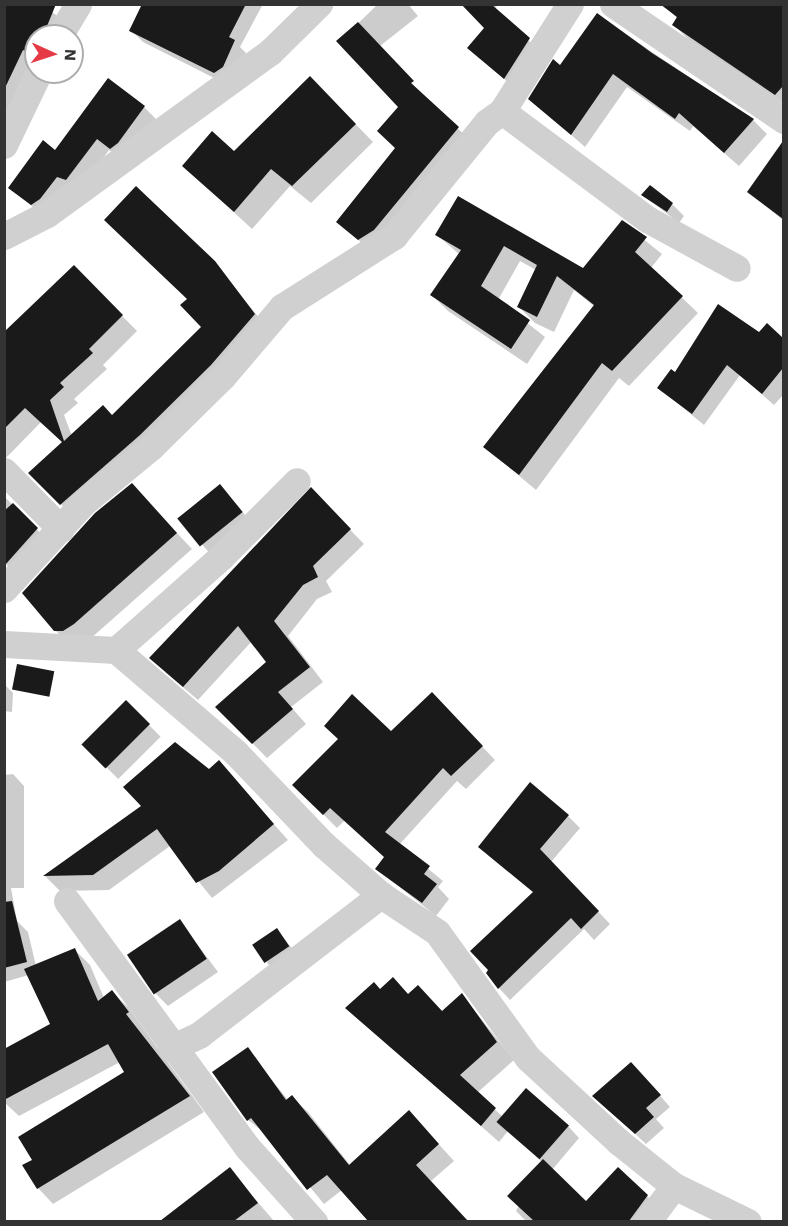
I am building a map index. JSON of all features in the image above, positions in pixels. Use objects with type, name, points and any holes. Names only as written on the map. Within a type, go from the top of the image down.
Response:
[{"type":"street","points":[[66,24],[78,4]]},
{"type":"street","points":[[4,236],[47,214],[270,52],[319,4]]},
{"type":"street","points":[[4,590],[84,502],[151,447],[223,376],[282,307],[394,236],[488,122],[502,111],[570,4]]},
{"type":"street","points":[[613,4],[783,120]]},
{"type":"street","points":[[4,145],[33,84]]},
{"type":"street","points":[[502,111],[647,219],[737,268]]},
{"type":"street","points":[[4,471],[61,529]]},
{"type":"street","points":[[116,650],[220,557],[297,481]]},
{"type":"street","points":[[4,644],[116,650],[236,753],[324,845],[381,895],[437,932],[528,1058],[619,1142],[674,1186],[747,1221]]},
{"type":"street","points":[[171,1048],[200,1035],[381,895]]},
{"type":"street","points":[[67,901],[171,1048],[247,1147],[314,1221]]},
{"type":"street","points":[[647,1221],[674,1186]]},
{"type":"building","points":[[4,4],[56,4],[48,24],[24,24],[24,50],[4,90]]},
{"type":"building","points":[[142,4],[246,4],[229,37],[235,40],[223,67],[214,73],[129,31]]},
{"type":"building","points":[[461,4],[491,4],[530,38],[504,79],[467,48],[484,28]]},
{"type":"building","points":[[660,4],[783,4],[783,86],[775,95],[672,25],[677,17]]},
{"type":"building","points":[[597,13],[652,53],[754,119],[724,153],[679,113],[675,119],[613,74],[571,135],[528,99],[553,59],[560,65]]},
{"type":"building","points":[[358,22],[414,81],[411,83],[459,127],[374,230],[358,240],[336,222],[395,148],[377,131],[398,107],[336,41]]},
{"type":"building","points":[[310,76],[356,124],[292,186],[271,169],[234,212],[182,166],[212,131],[234,151]]},
{"type":"building","points":[[108,78],[145,106],[118,143],[110,149],[97,139],[66,180],[57,177],[40,199],[31,205],[8,188],[43,140],[55,150]]},
{"type":"building","points":[[783,141],[783,219],[747,192]]},
{"type":"building","points":[[650,185],[673,203],[667,212],[641,195]]},
{"type":"building","points":[[136,186],[215,261],[255,314],[211,365],[140,435],[60,505],[28,473],[62,442],[25,408],[4,429],[4,332],[74,265],[123,315],[89,349],[93,353],[60,383],[64,387],[50,400],[64,441],[103,405],[112,415],[201,327],[180,305],[187,299],[104,220]]},
{"type":"building","points":[[458,196],[583,268],[622,220],[647,237],[635,252],[683,296],[612,371],[602,363],[519,475],[483,447],[594,305],[557,276],[537,317],[517,307],[537,265],[504,246],[481,286],[530,320],[511,349],[430,295],[461,250],[435,235]]},
{"type":"building","points":[[718,304],[759,332],[767,323],[783,338],[783,368],[762,394],[727,365],[692,414],[657,388],[671,369],[675,372]]},
{"type":"building","points":[[132,483],[177,533],[74,624],[63,631],[54,631],[22,593],[95,513]]},
{"type":"building","points":[[220,484],[243,512],[200,547],[177,519]]},
{"type":"building","points":[[311,487],[351,529],[313,566],[318,577],[303,585],[274,621],[310,667],[278,692],[293,709],[252,744],[215,707],[266,662],[238,626],[183,687],[149,658]]},
{"type":"building","points":[[13,503],[38,528],[5,565],[4,511]]},
{"type":"building","points":[[17,664],[54,671],[49,697],[12,690]]},
{"type":"building","points":[[432,692],[483,746],[451,776],[443,768],[385,832],[430,866],[424,874],[437,884],[422,903],[375,869],[384,857],[330,808],[323,815],[292,785],[338,739],[324,726],[352,694],[391,731]]},
{"type":"building","points":[[126,700],[150,724],[105,769],[81,745]]},
{"type":"building","points":[[175,742],[209,769],[219,760],[274,824],[219,871],[196,883],[157,829],[93,875],[43,876],[141,806],[123,787]]},
{"type":"building","points":[[530,782],[569,815],[540,849],[599,911],[581,929],[571,918],[498,989],[486,973],[488,970],[470,951],[533,892],[478,847]]},
{"type":"building","points":[[12,901],[27,962],[4,968],[4,902]]},
{"type":"building","points":[[180,919],[207,959],[154,995],[127,955]]},
{"type":"building","points":[[277,928],[289,946],[264,963],[252,945]]},
{"type":"building","points":[[75,948],[98,1001],[112,990],[129,1012],[126,1014],[190,1096],[37,1189],[22,1165],[32,1160],[18,1137],[124,1072],[108,1044],[4,1100],[4,1049],[50,1024],[24,969]]},
{"type":"building","points":[[393,977],[408,994],[418,985],[442,1011],[462,993],[497,1042],[460,1075],[496,1108],[481,1126],[345,1008],[374,982],[380,989]]},
{"type":"building","points":[[248,1047],[286,1100],[292,1095],[349,1165],[409,1110],[439,1144],[416,1165],[468,1221],[368,1221],[327,1175],[307,1190],[251,1118],[247,1121],[212,1072]]},
{"type":"building","points":[[631,1062],[661,1095],[646,1108],[654,1117],[635,1134],[592,1096]]},
{"type":"building","points":[[526,1088],[569,1125],[539,1159],[496,1122]]},
{"type":"building","points":[[543,1159],[586,1201],[618,1167],[648,1195],[629,1221],[534,1221],[507,1196]]},
{"type":"building","points":[[230,1167],[258,1203],[234,1221],[160,1221]]}]
